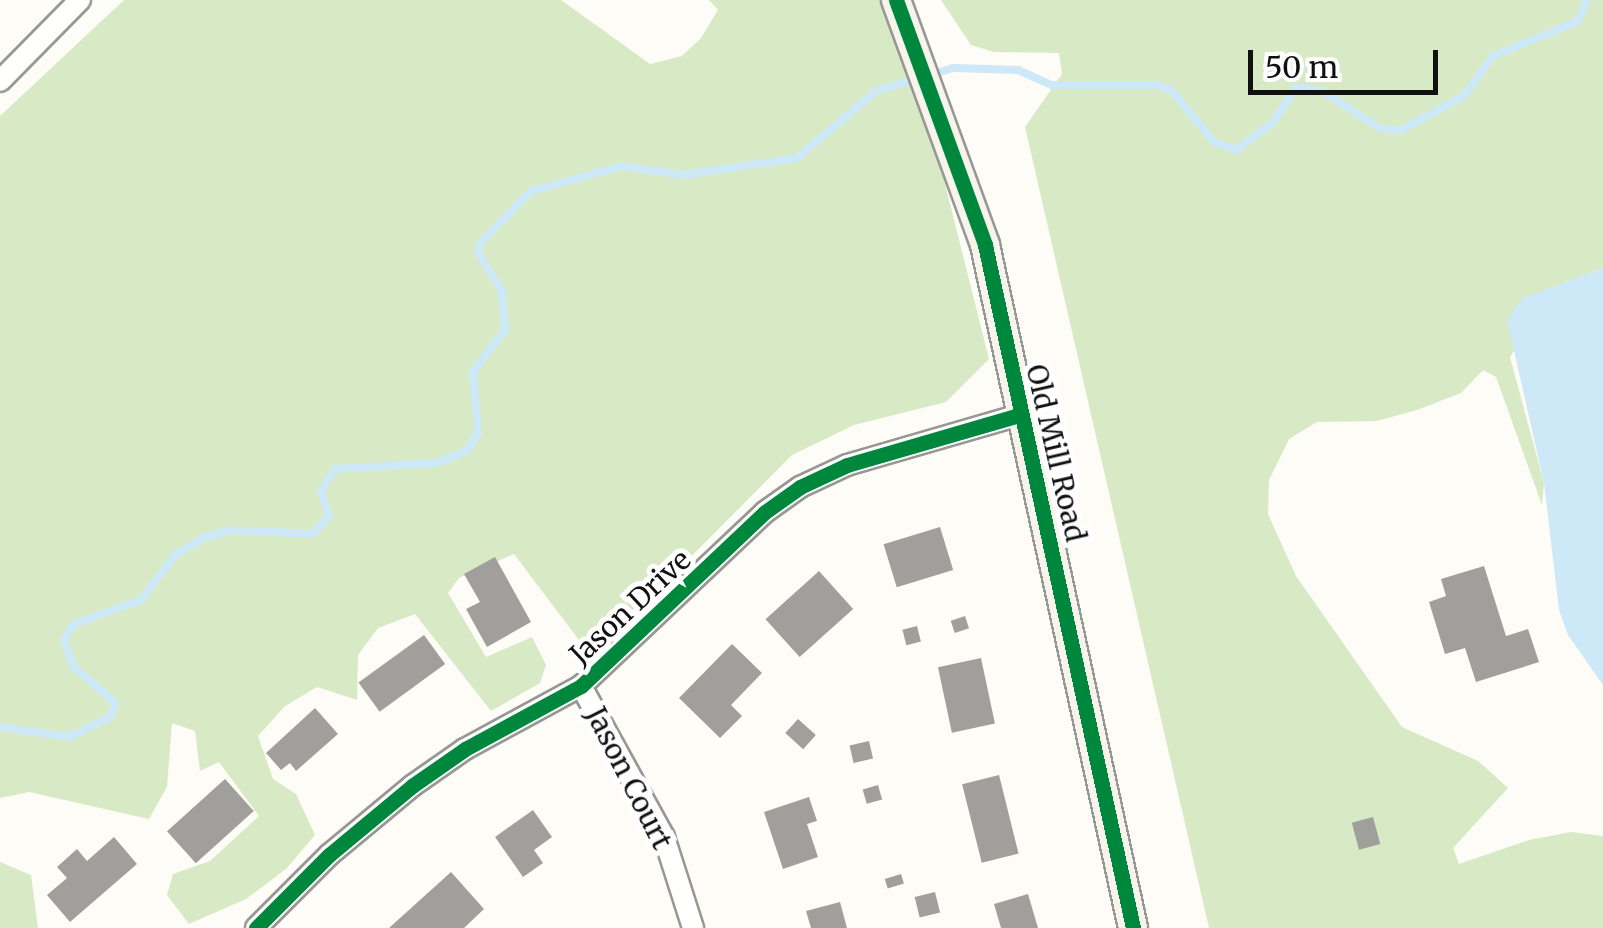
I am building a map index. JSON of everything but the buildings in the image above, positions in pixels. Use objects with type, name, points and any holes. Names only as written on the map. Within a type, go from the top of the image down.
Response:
[{"type":"street","points":[[0,82],[80,0]]},
{"type":"street","name":"Old Mill Road","points":[[900,7],[951,137],[986,245],[1019,415],[1133,928]]},
{"type":"street","name":"Jason Drive","points":[[256,928],[329,855],[412,786],[465,749],[581,686],[765,512],[800,487],[847,465],[1019,415]]},
{"type":"street","name":"Jason Court","points":[[581,686],[664,837],[692,928]]},
{"type":"green space","points":[[124,0],[561,0],[650,64],[682,56],[701,38],[718,10],[709,0],[881,0],[939,160],[989,359],[946,402],[854,425],[792,455],[635,613],[585,648],[514,554],[459,578],[448,593],[486,657],[532,637],[546,665],[540,683],[491,711],[415,614],[378,628],[358,655],[357,700],[317,687],[285,706],[258,736],[273,779],[296,794],[315,835],[286,869],[246,899],[189,924],[167,895],[173,874],[210,861],[259,816],[219,762],[200,771],[195,731],[172,723],[167,787],[149,819],[29,792],[0,798],[0,116]]},
{"type":"green space","points":[[941,0],[1603,0],[1603,268],[1556,286],[1510,357],[1544,483],[1542,505],[1496,377],[1483,370],[1461,393],[1417,410],[1377,421],[1317,422],[1289,439],[1269,480],[1268,514],[1296,576],[1402,727],[1478,761],[1508,788],[1453,848],[1459,864],[1529,840],[1571,832],[1603,836],[1603,928],[1209,928],[1025,127],[1062,74],[1059,53],[994,52],[971,45]]},
{"type":"green space","points":[[0,862],[31,875],[38,928],[0,928]]},
{"type":"water","points":[[1603,268],[1603,685],[1568,635],[1559,610],[1544,483],[1507,320],[1523,298]]},
{"type":"waterway","points":[[930,75],[953,68],[1018,70],[1052,85],[1156,85],[1171,90],[1214,142],[1236,150],[1272,123],[1297,87],[1325,93],[1381,129],[1401,130],[1464,96],[1493,56],[1578,21],[1587,0]]},
{"type":"waterway","points":[[0,727],[69,737],[110,717],[115,703],[73,666],[64,640],[74,624],[141,600],[175,555],[205,537],[233,530],[313,534],[329,516],[321,491],[335,469],[437,463],[467,451],[478,433],[473,372],[505,330],[502,291],[478,253],[481,242],[531,191],[622,166],[684,175],[797,158],[876,91],[917,79]]},
{"type":"cycle path","points":[[896,0],[985,245],[1133,928]]},
{"type":"cycle path","points":[[256,928],[329,855],[412,786],[465,749],[581,686],[765,512],[800,487],[847,465],[1019,415]]}]
